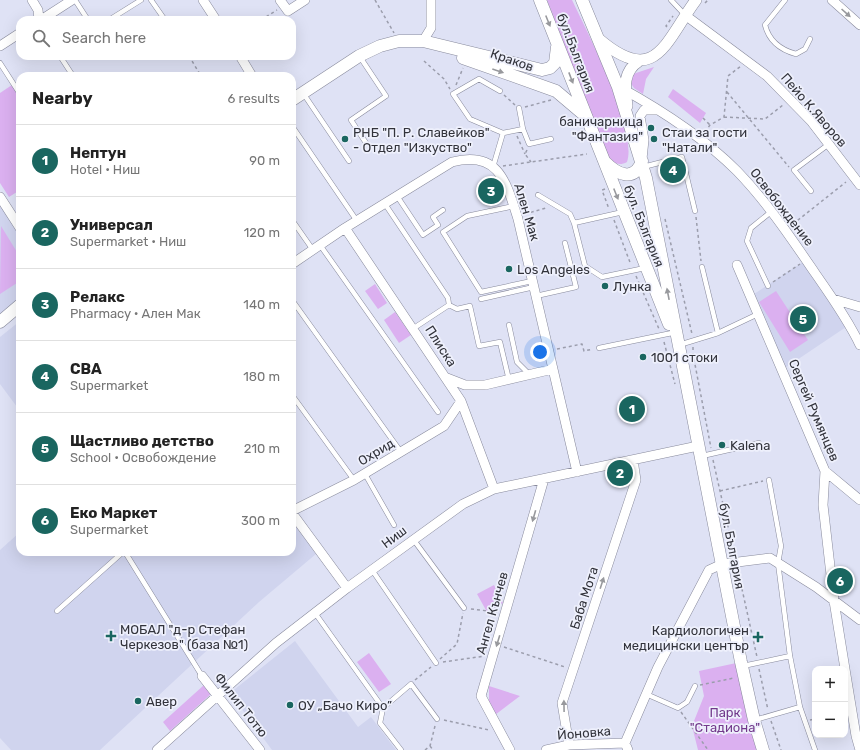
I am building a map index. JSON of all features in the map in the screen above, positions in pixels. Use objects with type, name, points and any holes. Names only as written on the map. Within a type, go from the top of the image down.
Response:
[{"type":"main road","name":"бул.България","points":[[540,0],[586,116]]},
{"type":"main road","name":"бул.България","points":[[582,0],[622,89],[628,115]]},
{"type":"main road","name":"Краков","points":[[423,41],[466,60],[550,88],[564,97],[586,116]]},
{"type":"main road","name":"Краков","points":[[296,97],[359,56],[380,46],[399,42],[423,41],[542,70],[550,68],[555,63],[556,41]]},
{"type":"main road","name":"бул. България","points":[[628,115],[642,164],[743,671],[754,720],[763,750]]},
{"type":"main road","name":"бул. България","points":[[586,116],[602,158],[618,213],[646,268],[667,334],[678,346]]},
{"type":"main road","points":[[602,158],[615,171],[621,174],[629,175],[636,171],[642,164]]},
{"type":"main road","points":[[0,322],[16,308]]},
{"type":"street","points":[[32,0],[38,10],[39,16]]},
{"type":"street","points":[[47,16],[74,0]]},
{"type":"street","points":[[204,0],[214,16]]},
{"type":"street","points":[[282,3],[288,11],[305,0]]},
{"type":"street","points":[[423,41],[431,28],[431,0]]},
{"type":"street","points":[[622,89],[632,65],[638,61],[646,60],[656,54],[696,0]]},
{"type":"street","points":[[832,0],[860,25]]},
{"type":"street","name":"Пейо К.Яворов","points":[[685,15],[767,76],[787,102],[811,121],[860,185]]},
{"type":"street","points":[[0,46],[16,36]]},
{"type":"street","points":[[600,40],[618,53],[638,61]]},
{"type":"street","points":[[242,60],[250,72]]},
{"type":"street","name":"Освобождение","points":[[622,89],[657,110],[708,146],[732,167],[772,211],[832,299],[860,345]]},
{"type":"street","points":[[642,164],[644,140],[640,116],[644,110],[657,110]]},
{"type":"street","points":[[296,261],[356,221],[452,162],[467,158],[480,159],[493,167]]},
{"type":"street","name":"Ален Мак","points":[[493,167],[508,189],[517,216],[577,472]]},
{"type":"street","points":[[0,197],[16,222]]},
{"type":"street","name":"Плиска","points":[[346,228],[414,328],[461,401],[494,489]]},
{"type":"street","name":"Сергей Румянцев","points":[[737,264],[825,470],[823,505],[834,601],[845,666]]},
{"type":"street","points":[[832,299],[860,307]]},
{"type":"street","points":[[447,378],[465,385],[485,385],[553,369]]},
{"type":"street","name":"Охрид","points":[[296,510],[365,474],[444,426],[461,401]]},
{"type":"street","name":"Ниш","points":[[157,750],[217,694],[276,643],[347,588],[463,504],[494,489],[633,460],[699,451]]},
{"type":"street","name":"Баба Мота","points":[[572,746],[562,703],[636,480],[633,460]]},
{"type":"street","points":[[825,470],[860,500]]},
{"type":"street","name":"Ангел Кънчев","points":[[510,750],[481,696],[544,479]]},
{"type":"street","points":[[296,518],[347,588]]},
{"type":"street","points":[[626,746],[658,667],[709,570],[722,564],[770,558],[860,620]]},
{"type":"street","name":"Филип Тотю","points":[[202,676],[260,750]]},
{"type":"street","name":"Сергей Румянцев","points":[[848,687],[856,736],[860,750]]},
{"type":"street","name":"Йоновка","points":[[546,750],[572,746],[626,746]]},
{"type":"lane","points":[[74,0],[85,16]]},
{"type":"lane","points":[[115,16],[141,0]]},
{"type":"lane","points":[[151,0],[163,16]]},
{"type":"lane","points":[[671,0],[685,15]]},
{"type":"lane","points":[[785,0],[765,25],[768,36],[786,52],[796,54],[805,48],[810,39]]},
{"type":"lane","points":[[359,56],[386,96],[351,120],[366,143]]},
{"type":"lane","points":[[63,60],[70,72]]},
{"type":"lane","points":[[0,63],[16,88]]},
{"type":"lane","points":[[500,91],[479,79],[453,94],[470,119],[503,133],[523,129]]},
{"type":"lane","points":[[303,93],[348,162]]},
{"type":"lane","points":[[519,108],[523,129],[529,144],[551,139]]},
{"type":"lane","points":[[296,132],[356,221]]},
{"type":"lane","points":[[493,167],[503,133]]},
{"type":"lane","points":[[811,191],[794,170],[828,144]]},
{"type":"lane","points":[[642,164],[682,157],[695,211]]},
{"type":"lane","points":[[538,195],[570,214],[574,223],[585,266],[602,277],[646,268]]},
{"type":"lane","points":[[397,196],[423,235],[438,225],[433,217],[443,210]]},
{"type":"lane","points":[[385,204],[448,298],[449,305]]},
{"type":"lane","points":[[514,206],[467,216],[443,232],[481,292],[534,288],[576,287],[566,243]]},
{"type":"lane","points":[[768,286],[747,241],[751,228],[772,211]]},
{"type":"lane","points":[[574,223],[618,213]]},
{"type":"lane","points":[[296,225],[316,248],[438,412]]},
{"type":"lane","points":[[702,267],[718,333]]},
{"type":"lane","points":[[481,299],[534,288]]},
{"type":"lane","points":[[414,328],[449,305]]},
{"type":"lane","points":[[449,305],[457,309],[470,306],[479,346],[500,342],[509,380]]},
{"type":"lane","points":[[296,306],[401,452]]},
{"type":"lane","points":[[678,346],[718,333],[759,314]]},
{"type":"lane","points":[[509,325],[517,362],[530,375]]},
{"type":"lane","points":[[598,348],[667,334]]},
{"type":"lane","points":[[296,400],[354,480]]},
{"type":"lane","points":[[699,451],[712,454],[759,443]]},
{"type":"lane","points":[[365,474],[394,525]]},
{"type":"lane","points":[[769,480],[781,546],[778,563],[790,656],[800,707],[815,750]]},
{"type":"lane","points":[[413,539],[464,608]]},
{"type":"lane","points":[[57,611],[119,556]]},
{"type":"lane","points":[[127,556],[202,676]]},
{"type":"lane","points":[[372,570],[436,663]]},
{"type":"lane","points":[[315,613],[384,708]]},
{"type":"lane","points":[[743,671],[758,663],[790,656]]},
{"type":"lane","points":[[401,750],[380,722],[384,708],[411,684],[437,719]]},
{"type":"lane","points":[[646,694],[678,708],[687,702],[695,686]]},
{"type":"lane","points":[[754,720],[800,707]]},
{"type":"path","points":[[375,0],[399,42]]},
{"type":"path","points":[[266,16],[282,3]]},
{"type":"path","points":[[191,60],[199,72]]},
{"type":"path","points":[[453,94],[466,60]]},
{"type":"path","points":[[424,61],[444,79],[453,94]]},
{"type":"path","points":[[724,117],[728,76],[741,66]]},
{"type":"path","points":[[500,91],[519,108],[564,97]]},
{"type":"path","points":[[727,92],[788,167],[794,170]]},
{"type":"path","points":[[779,99],[787,102]]},
{"type":"path","points":[[704,134],[710,125],[724,117],[765,119],[787,102]]},
{"type":"path","points":[[703,118],[710,125]]},
{"type":"path","points":[[513,131],[519,138],[525,154],[531,162]]},
{"type":"path","points":[[525,154],[529,144]]},
{"type":"path","points":[[493,167],[587,154]]},
{"type":"path","points":[[785,230],[854,176]]},
{"type":"path","points":[[602,190],[618,213],[633,270],[667,334],[668,349],[676,387]]},
{"type":"path","points":[[517,216],[556,205]]},
{"type":"path","points":[[695,211],[702,267]]},
{"type":"path","points":[[664,213],[694,341],[693,354],[712,454],[769,716],[781,750]]},
{"type":"path","points":[[768,286],[802,262]]},
{"type":"path","points":[[563,348],[582,344],[584,351],[598,348]]},
{"type":"path","points":[[708,493],[769,480]]},
{"type":"path","points":[[487,611],[495,606]]},
{"type":"path","points":[[411,684],[458,644],[464,608],[506,613]]},
{"type":"path","points":[[496,645],[573,670]]},
{"type":"path","points":[[436,663],[494,655]]},
{"type":"path","points":[[695,686],[743,671]]},
{"type":"path","points":[[678,708],[708,750]]},
{"type":"path","points":[[425,750],[430,746],[437,719],[500,733]]},
{"type":"path","points":[[430,746],[433,750]]},
{"type":"shaded area","points":[[0,197],[16,222],[16,308],[0,322]]},
{"type":"shaded area","points":[[806,260],[849,325],[782,370],[751,296]]},
{"type":"shaded area","points":[[16,324],[16,406],[0,384],[0,337]]},
{"type":"shaded area","name":"МОБАЛ \"д-р Стефан Черкезов\" (база №1)","points":[[296,526],[316,554],[259,602],[100,750],[11,750],[0,738],[0,550],[16,536],[16,556],[296,556]]},
{"type":"shaded area","name":"ОУ „Бачо Киро”","points":[[295,641],[358,727],[371,717],[396,750],[272,750],[230,693]]},
{"type":"green space","points":[[547,0],[572,0],[599,57],[618,105],[625,128],[628,147],[627,162],[618,164],[606,156]]},
{"type":"green space","points":[[654,67],[646,79],[643,94],[634,88],[630,82],[633,74]]},
{"type":"green space","points":[[12,85],[16,92],[16,193],[9,197],[0,183],[0,93]]},
{"type":"green space","points":[[673,89],[706,113],[700,123],[668,97]]},
{"type":"green space","points":[[1,226],[16,250],[16,284],[0,294]]},
{"type":"green space","points":[[375,284],[387,303],[378,309],[365,291]]},
{"type":"green space","points":[[776,291],[808,340],[790,352],[759,302]]},
{"type":"green space","points":[[395,312],[411,335],[399,343],[384,320]]},
{"type":"green space","points":[[494,585],[503,603],[487,612],[477,594]]},
{"type":"green space","points":[[369,653],[391,684],[379,692],[357,662]]},
{"type":"green space","name":"Парк \"Стадиона\"","points":[[741,662],[763,750],[698,750],[692,726],[704,696],[699,671]]},
{"type":"green space","points":[[204,685],[212,693],[170,731],[163,722]]},
{"type":"green space","points":[[489,686],[520,696],[495,715],[489,702]]},
{"type":"place","name":"баничарница \"Фантазия\"","points":[[651,128]]},
{"type":"place","name":"РНБ \"П. Р. Славейков\" - Отдел \"Изкуство\"","points":[[345,139]]},
{"type":"place","name":"Стаи за гости \"Натали\"","points":[[654,139]]},
{"type":"place","name":"CBA","points":[[673,170]]},
{"type":"place","name":"Релакс","points":[[491,191]]},
{"type":"place","name":"Los Angeles","points":[[509,269]]},
{"type":"place","name":"Лунка","points":[[605,286]]},
{"type":"place","name":"Щастливо детство","points":[[803,319]]},
{"type":"place","name":"1001 стоки","points":[[643,357]]},
{"type":"place","name":"Нептун","points":[[632,409]]},
{"type":"place","name":"Kalena","points":[[722,445]]},
{"type":"place","name":"Универсал","points":[[620,473]]},
{"type":"place","name":"Еко Маркет","points":[[840,581]]},
{"type":"place","name":"МОБАЛ \"д-р Стефан Черкезов\" (база №1)","points":[[111,636]]},
{"type":"place","name":"Кардиологичен медицински център","points":[[758,637]]},
{"type":"place","name":"Авер","points":[[138,701]]},
{"type":"place","name":"ОУ „Бачо Киро”","points":[[290,705]]}]
